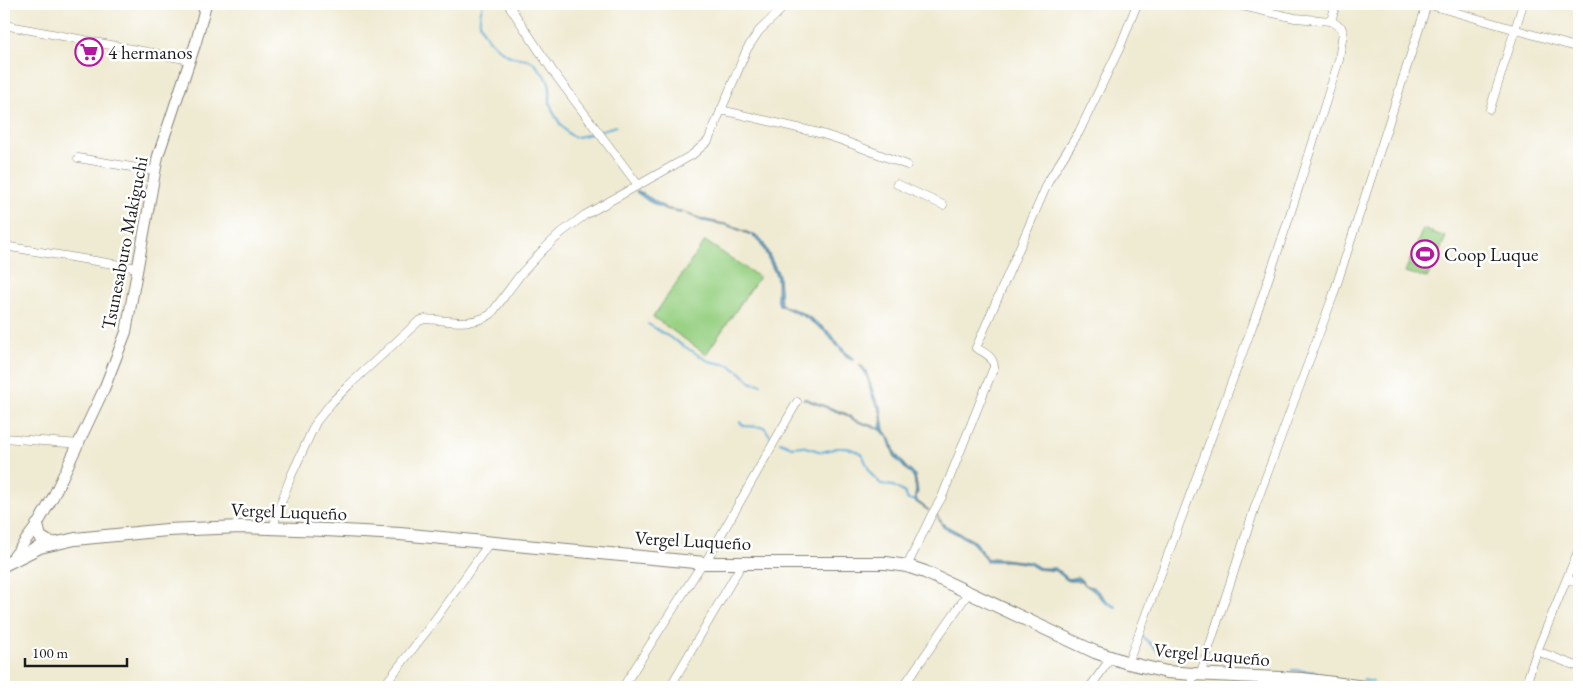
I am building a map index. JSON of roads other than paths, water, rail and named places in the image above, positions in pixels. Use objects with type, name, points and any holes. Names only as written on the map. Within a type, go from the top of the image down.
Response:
[{"type":"main road","points":[[37,525],[40,537],[53,543]]},
{"type":"main road","name":"Vergel Luqueño","points":[[8,562],[40,546],[53,543],[167,530],[274,527],[400,534],[706,562],[886,563],[907,566],[925,572],[1079,644],[1128,663],[1195,679],[1302,679],[1365,687]]},
{"type":"street","name":"Tsunesaburo Makiguchi","points":[[8,562],[37,525],[53,497],[80,444],[111,373],[126,332],[143,231],[163,136],[190,60],[206,4]]},
{"type":"street","points":[[508,4],[554,73],[638,185]]},
{"type":"street","points":[[274,527],[276,516],[291,476],[316,422],[332,402],[418,321],[425,319],[471,322],[485,318],[491,314],[542,250],[562,232],[585,215],[692,156],[708,141],[747,49],[759,31],[787,4]]},
{"type":"street","points":[[907,566],[942,496],[994,367],[989,355],[976,348],[987,321],[1049,180],[1079,132],[1120,47],[1136,4]]},
{"type":"street","points":[[1128,663],[1252,327],[1339,60],[1342,27],[1331,21],[1295,18],[1233,4]]},
{"type":"street","points":[[1331,21],[1336,4]]},
{"type":"street","points":[[1195,679],[1256,504],[1333,296],[1427,4],[1579,48]]},
{"type":"street","points":[[1490,110],[1523,4]]},
{"type":"street","points":[[4,26],[190,60]]},
{"type":"street","points":[[721,110],[819,133],[907,165]]},
{"type":"street","points":[[78,158],[155,171]]},
{"type":"street","points":[[897,184],[943,205]]},
{"type":"street","points":[[4,246],[138,268]]},
{"type":"street","points":[[624,687],[700,567],[706,562],[797,402]]},
{"type":"street","points":[[4,438],[80,444]]},
{"type":"street","points":[[384,687],[429,628],[490,542]]},
{"type":"street","points":[[1525,687],[1537,651],[1579,549]]},
{"type":"street","points":[[670,687],[743,562]]},
{"type":"street","points":[[1568,579],[1579,584]]},
{"type":"street","points":[[902,687],[969,592]]},
{"type":"street","points":[[1537,651],[1579,667]]},
{"type":"street","points":[[1090,687],[1111,658]]},
{"type":"water","points":[[637,190],[668,209],[681,211],[702,219],[729,225],[759,237],[779,275],[781,304],[805,314],[824,328],[854,359],[853,361],[847,357],[823,330],[803,316],[779,305],[776,275],[760,242],[751,235],[726,225],[702,221],[685,213],[664,209],[648,201],[636,192]]},
{"type":"water","points":[[860,364],[866,371],[876,400],[881,408],[884,430],[891,439],[895,452],[905,466],[915,475],[918,492],[916,496],[917,501],[929,511],[914,501],[916,490],[914,478],[895,458],[888,438],[881,430],[855,421],[846,415],[803,399],[847,414],[855,420],[880,428],[880,411],[871,394],[867,377]]},
{"type":"water","points":[[936,514],[943,524],[976,542],[987,559],[1030,562],[1040,568],[1055,568],[1069,579],[1078,577],[1086,585],[1094,588],[1108,602],[1107,604],[1081,581],[1068,581],[1056,571],[1037,569],[1029,564],[1009,561],[986,561],[970,541],[943,527]]},
{"type":"waterway","points":[[483,4],[480,21],[486,35],[493,44],[506,54],[530,60],[535,64],[549,83],[551,106],[556,117],[568,133],[576,137],[595,132]]},
{"type":"waterway","points":[[599,131],[616,126]]},
{"type":"waterway","points":[[648,324],[708,361],[729,365],[752,383],[761,384]]},
{"type":"waterway","points":[[740,422],[744,426],[764,427],[771,437]]},
{"type":"waterway","points":[[780,442],[792,447],[802,446],[822,452],[837,448],[848,448],[856,451],[862,454],[871,474],[881,484],[893,486],[905,493],[908,500],[914,500]]},
{"type":"waterway","points":[[1106,602],[1116,607]]},
{"type":"waterway","points":[[1142,636],[1160,653]]},
{"type":"waterway","points":[[1292,670],[1317,672]]},
{"type":"waterway","points":[[1363,680],[1373,682]]},
{"type":"waterway","points":[[1280,687],[1292,687]]},
{"type":"place","name":"4 hermanos","points":[[89,52]]},
{"type":"place","name":"Coop Luque","points":[[1425,254]]}]
